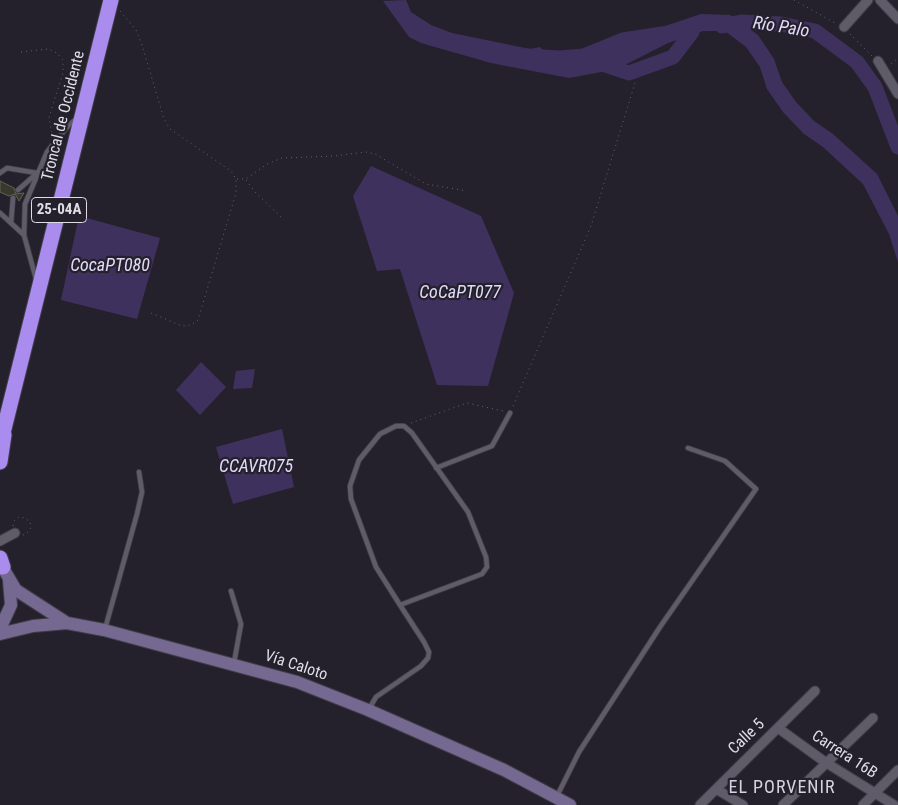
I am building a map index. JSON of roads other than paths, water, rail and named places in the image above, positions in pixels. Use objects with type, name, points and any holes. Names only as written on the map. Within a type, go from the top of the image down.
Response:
[{"type":"highway","name":"Troncal de Occidente","points":[[0,445],[111,1]]},
{"type":"highway","points":[[0,462],[3,428]]},
{"type":"street","points":[[844,27],[868,0]]},
{"type":"street","points":[[880,0],[898,19]]},
{"type":"street","points":[[878,61],[898,94]]},
{"type":"street","points":[[0,541],[14,530]]},
{"type":"street","points":[[0,629],[11,605],[3,567]]},
{"type":"street","name":"Vía Caloto","points":[[3,567],[21,594],[67,623]]},
{"type":"street","name":"Vía Caloto","points":[[0,634],[33,626],[67,623],[104,630],[297,682],[368,710],[504,770],[570,805]]},
{"type":"street","name":"Calle 5","points":[[700,805],[815,691]]},
{"type":"street","points":[[783,805],[873,718]]},
{"type":"street","name":"Carrera 16B","points":[[778,728],[826,762],[894,805]]},
{"type":"street","points":[[864,805],[898,770]]},
{"type":"street","points":[[716,789],[743,805]]},
{"type":"lane","points":[[39,290],[24,235],[25,204],[37,173],[56,141],[68,126],[83,113]]},
{"type":"lane","points":[[0,173],[7,168],[37,173]]},
{"type":"lane","points":[[18,190],[37,173]]},
{"type":"lane","points":[[11,223],[13,198]]},
{"type":"lane","points":[[0,213],[24,235]]},
{"type":"lane","points":[[436,468],[492,446],[510,412]]},
{"type":"lane","points":[[368,710],[376,697],[421,666],[428,658],[429,652],[376,567],[351,500],[350,486],[359,460],[380,434],[396,426],[404,426],[412,433],[468,512],[486,557],[488,567],[482,574],[400,605]]},
{"type":"lane","points":[[556,798],[585,744],[660,627],[756,489],[725,461],[688,448]]},
{"type":"lane","points":[[104,630],[142,492],[139,472]]},
{"type":"lane","points":[[232,591],[241,624],[234,664]]},
{"type":"water","points":[[406,0],[411,12],[431,25],[452,33],[530,49],[540,47],[543,50],[538,56],[563,63],[586,61],[610,53],[662,27],[701,14],[730,15],[758,35],[774,59],[782,82],[796,102],[814,121],[833,134],[877,174],[898,216],[898,262],[889,234],[863,184],[823,147],[804,134],[783,112],[767,89],[760,67],[746,47],[725,31],[703,31],[668,43],[617,69],[569,78],[491,63],[421,43],[409,37],[383,1]]},
{"type":"water","name":"CoCaPT077","points":[[371,166],[481,216],[514,293],[488,386],[437,385],[400,269],[377,271],[353,196]]},
{"type":"water","name":"CocaPT080","points":[[79,216],[160,238],[137,319],[61,300]]},
{"type":"water","points":[[201,362],[226,387],[200,415],[176,390]]},
{"type":"water","points":[[255,369],[252,388],[233,389],[236,371]]},
{"type":"water","name":"CCAVR075","points":[[282,429],[294,487],[233,504],[216,447]]},
{"type":"waterway","name":"Río Palo","points":[[722,26],[741,22],[781,24],[815,31],[857,62],[875,87],[898,147]]},
{"type":"waterway","name":"Río Palo","points":[[596,62],[629,73],[673,57],[692,32]]},
{"type":"waterway","name":"Río Palo","points":[[524,56],[560,58],[584,56],[623,40],[662,34]]},
{"type":"district","name":"EL PORVENIR","points":[[782,788]]}]
